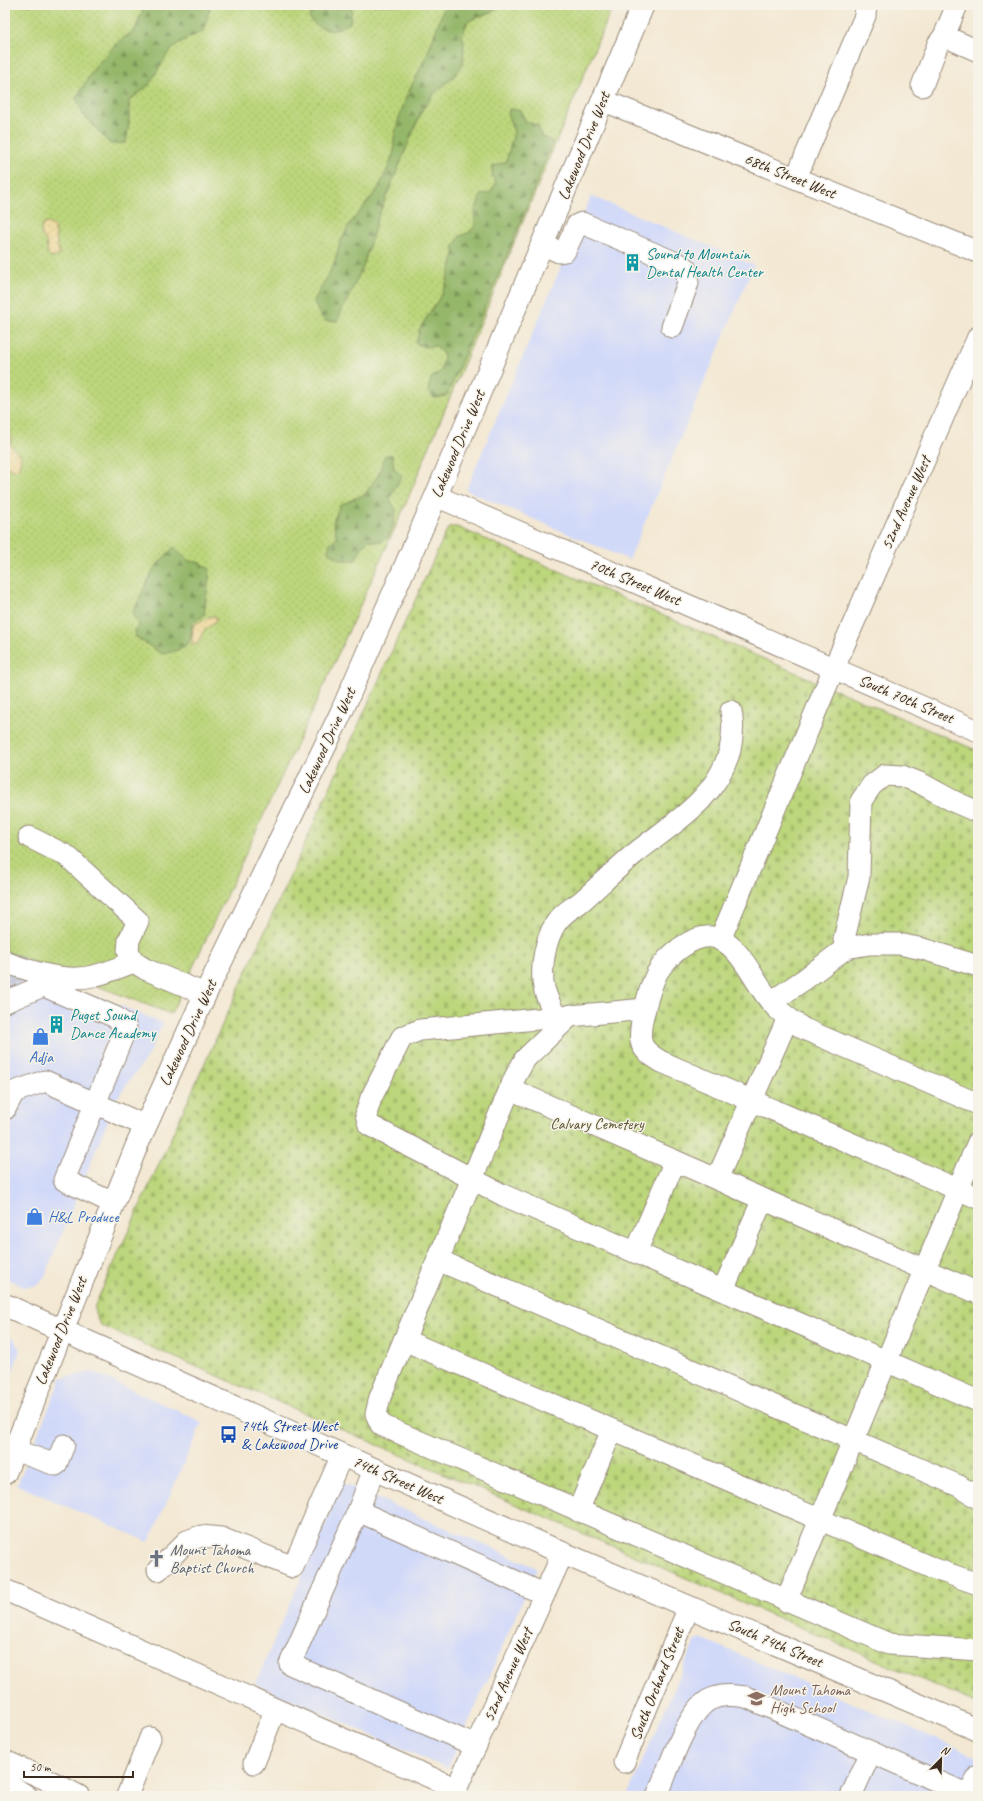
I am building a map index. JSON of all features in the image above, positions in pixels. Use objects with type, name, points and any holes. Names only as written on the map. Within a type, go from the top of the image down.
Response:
[{"type":"main road","name":"Lakewood Drive West","points":[[5,1473],[113,1203],[146,1126],[205,994],[341,713],[436,496],[643,5]]},
{"type":"main road","name":"74th Street West","points":[[5,1305],[638,1586]]},
{"type":"main road","name":"South 74th Street","points":[[638,1586],[978,1730]]},
{"type":"street","points":[[796,178],[865,16],[866,5]]},
{"type":"street","points":[[922,86],[938,44],[944,36],[957,5]]},
{"type":"street","points":[[944,36],[978,51]]},
{"type":"street","name":"68th Street West","points":[[602,100],[978,252]]},
{"type":"street","points":[[542,244],[559,252],[564,251],[577,225],[582,223],[682,265],[686,269],[688,283],[672,327]]},
{"type":"street","name":"52nd Avenue West","points":[[720,940],[834,668],[978,337]]},
{"type":"street","name":"70th Street West","points":[[436,496],[834,668]]},
{"type":"street","name":"South 70th Street","points":[[834,668],[978,731]]},
{"type":"street","points":[[563,1016],[544,988],[543,967],[547,944],[556,924],[567,910],[581,902],[634,855],[697,806],[709,792],[720,775],[727,758],[734,724],[731,711]]},
{"type":"street","points":[[846,948],[844,939],[859,877],[861,801],[872,785],[885,775],[902,776],[920,783],[955,802],[978,812]]},
{"type":"street","points":[[29,837],[67,856],[138,921],[129,940],[128,951],[134,962],[145,969],[205,994]]},
{"type":"street","points":[[978,1104],[804,1029],[788,1018],[770,1002],[740,957],[730,946],[720,940],[708,936],[697,939],[685,945],[664,964],[657,974],[650,992],[645,1009],[641,1042],[647,1052],[662,1062],[978,1198]]},
{"type":"street","points":[[770,1002],[805,979],[846,948],[870,944],[899,944],[923,949],[978,966]]},
{"type":"street","points":[[5,962],[21,968],[63,978],[91,977],[134,962]]},
{"type":"street","points":[[5,1002],[63,978]]},
{"type":"street","points":[[44,986],[114,1018],[123,1023],[126,1028],[64,1180],[113,1203]]},
{"type":"street","points":[[645,1009],[420,1030],[402,1037],[371,1098],[366,1114],[369,1125],[503,1195],[978,1401]]},
{"type":"street","points":[[563,1016],[525,1059],[510,1089],[377,1404],[376,1414],[381,1425],[786,1601],[889,1644],[978,1650]]},
{"type":"street","points":[[717,1179],[788,1018]]},
{"type":"street","points":[[5,1109],[14,1092],[45,1081],[146,1126]]},
{"type":"street","points":[[510,1089],[978,1293]]},
{"type":"street","points":[[786,1601],[852,1440],[978,1142]]},
{"type":"street","points":[[636,1252],[675,1161]]},
{"type":"street","points":[[723,1290],[763,1199]]},
{"type":"street","points":[[438,1260],[959,1486],[978,1498]]},
{"type":"street","points":[[404,1340],[932,1568],[978,1584]]},
{"type":"street","points":[[578,1511],[612,1430]]},
{"type":"street","points":[[14,1450],[56,1465],[64,1445]]},
{"type":"street","points":[[158,1570],[187,1542],[201,1536],[221,1538],[293,1568],[342,1455]]},
{"type":"street","points":[[374,1469],[358,1511],[290,1664],[476,1746]]},
{"type":"street","points":[[358,1511],[544,1594]]},
{"type":"street","name":"52nd Avenue West","points":[[455,1793],[563,1553]]},
{"type":"street","points":[[5,1590],[275,1710],[455,1793]]},
{"type":"street","name":"South Orchard Street","points":[[624,1762],[689,1607]]},
{"type":"street","points":[[658,1795],[689,1721],[698,1709],[710,1700],[728,1694],[746,1697],[970,1796],[978,1776]]},
{"type":"street","points":[[254,1763],[275,1710]]},
{"type":"street","points":[[127,1796],[150,1738]]},
{"type":"street","points":[[851,1796],[871,1752]]},
{"type":"street","points":[[5,1761],[80,1796]]},
{"type":"street","points":[[5,1782],[28,1796]]},
{"type":"shaded area","points":[[591,196],[754,265],[629,560],[466,490]]},
{"type":"shaded area","points":[[5,951],[24,958],[21,982],[5,991]]},
{"type":"shaded area","points":[[21,982],[34,982],[101,998],[163,1023],[147,1057],[117,1098],[45,1276],[41,1282],[34,1286],[24,1287],[5,1278],[5,991]]},
{"type":"shaded area","points":[[5,1335],[14,1339],[20,1350],[5,1394]]},
{"type":"shaded area","points":[[93,1372],[202,1422],[149,1542],[17,1485],[61,1378]]},
{"type":"shaded area","points":[[343,1483],[537,1568],[448,1769],[255,1684]]},
{"type":"shaded area","name":"Mount Tahoma High School","points":[[701,1638],[978,1757],[978,1796],[627,1796],[695,1641]]},
{"type":"green space","points":[[5,5],[613,5],[404,508],[322,690],[171,1014],[5,951]]},
{"type":"green space","points":[[145,5],[211,5],[203,31],[177,44],[167,55],[149,85],[129,101],[129,123],[126,143],[110,144],[84,116],[76,98],[95,67],[118,42],[135,30]]},
{"type":"green space","points":[[314,5],[352,5],[350,23],[332,31],[317,26],[309,18]]},
{"type":"green space","points":[[445,5],[498,5],[494,11],[468,21],[462,35],[464,42],[463,64],[457,73],[434,94],[422,110],[378,217],[363,267],[337,321],[325,321],[318,312],[314,301],[334,264],[340,243],[349,225],[378,189],[388,168],[394,151],[394,138],[397,124],[406,97],[427,55]]},
{"type":"green space","points":[[509,109],[520,110],[526,122],[538,125],[541,136],[553,142],[513,241],[447,395],[434,398],[428,391],[431,378],[441,371],[444,356],[437,346],[424,347],[416,343],[420,328],[443,292],[454,256],[454,246],[460,236],[470,232],[475,226],[475,210],[482,194],[490,193],[496,184],[492,175],[493,166],[506,162],[514,132],[508,116]]},
{"type":"green space","points":[[385,455],[392,455],[394,468],[402,477],[394,489],[390,499],[396,510],[393,526],[388,538],[377,542],[369,540],[364,544],[355,560],[342,560],[328,552],[330,543],[337,537],[333,522],[340,505],[365,494],[378,476]]},
{"type":"green space","name":"Calvary Cemetery","points":[[450,527],[457,527],[978,751],[978,1704],[102,1326],[97,1319],[95,1314],[95,1305],[446,532]]},
{"type":"green space","points":[[174,547],[189,561],[198,562],[210,569],[204,615],[192,623],[190,640],[181,648],[162,654],[136,637],[135,631],[139,623],[134,618],[133,612],[154,568]]},
{"type":"sand","points":[[48,223],[53,226],[56,231],[59,252],[59,255],[53,258],[48,254],[46,241],[41,234],[42,225]]},
{"type":"sand","points":[[5,425],[11,435],[11,446],[21,457],[19,468],[15,470],[10,469],[5,465]]},
{"type":"sand","points":[[211,616],[216,617],[216,622],[204,630],[198,643],[192,646],[193,625]]},
{"type":"place","name":"Sound to Mountain Dental Health Center","points":[[633,263]]},
{"type":"place","name":"Puget Sound Dance Academy","points":[[57,1024]]},
{"type":"place","name":"Adja","points":[[41,1036]]},
{"type":"place","name":"H&L Produce","points":[[35,1217]]},
{"type":"place","name":"74th Street West & Lakewood Drive","points":[[228,1435]]},
{"type":"place","name":"Mount Tahoma Baptist Church","points":[[157,1559]]},
{"type":"place","name":"Mount Tahoma High School","points":[[757,1699]]}]
